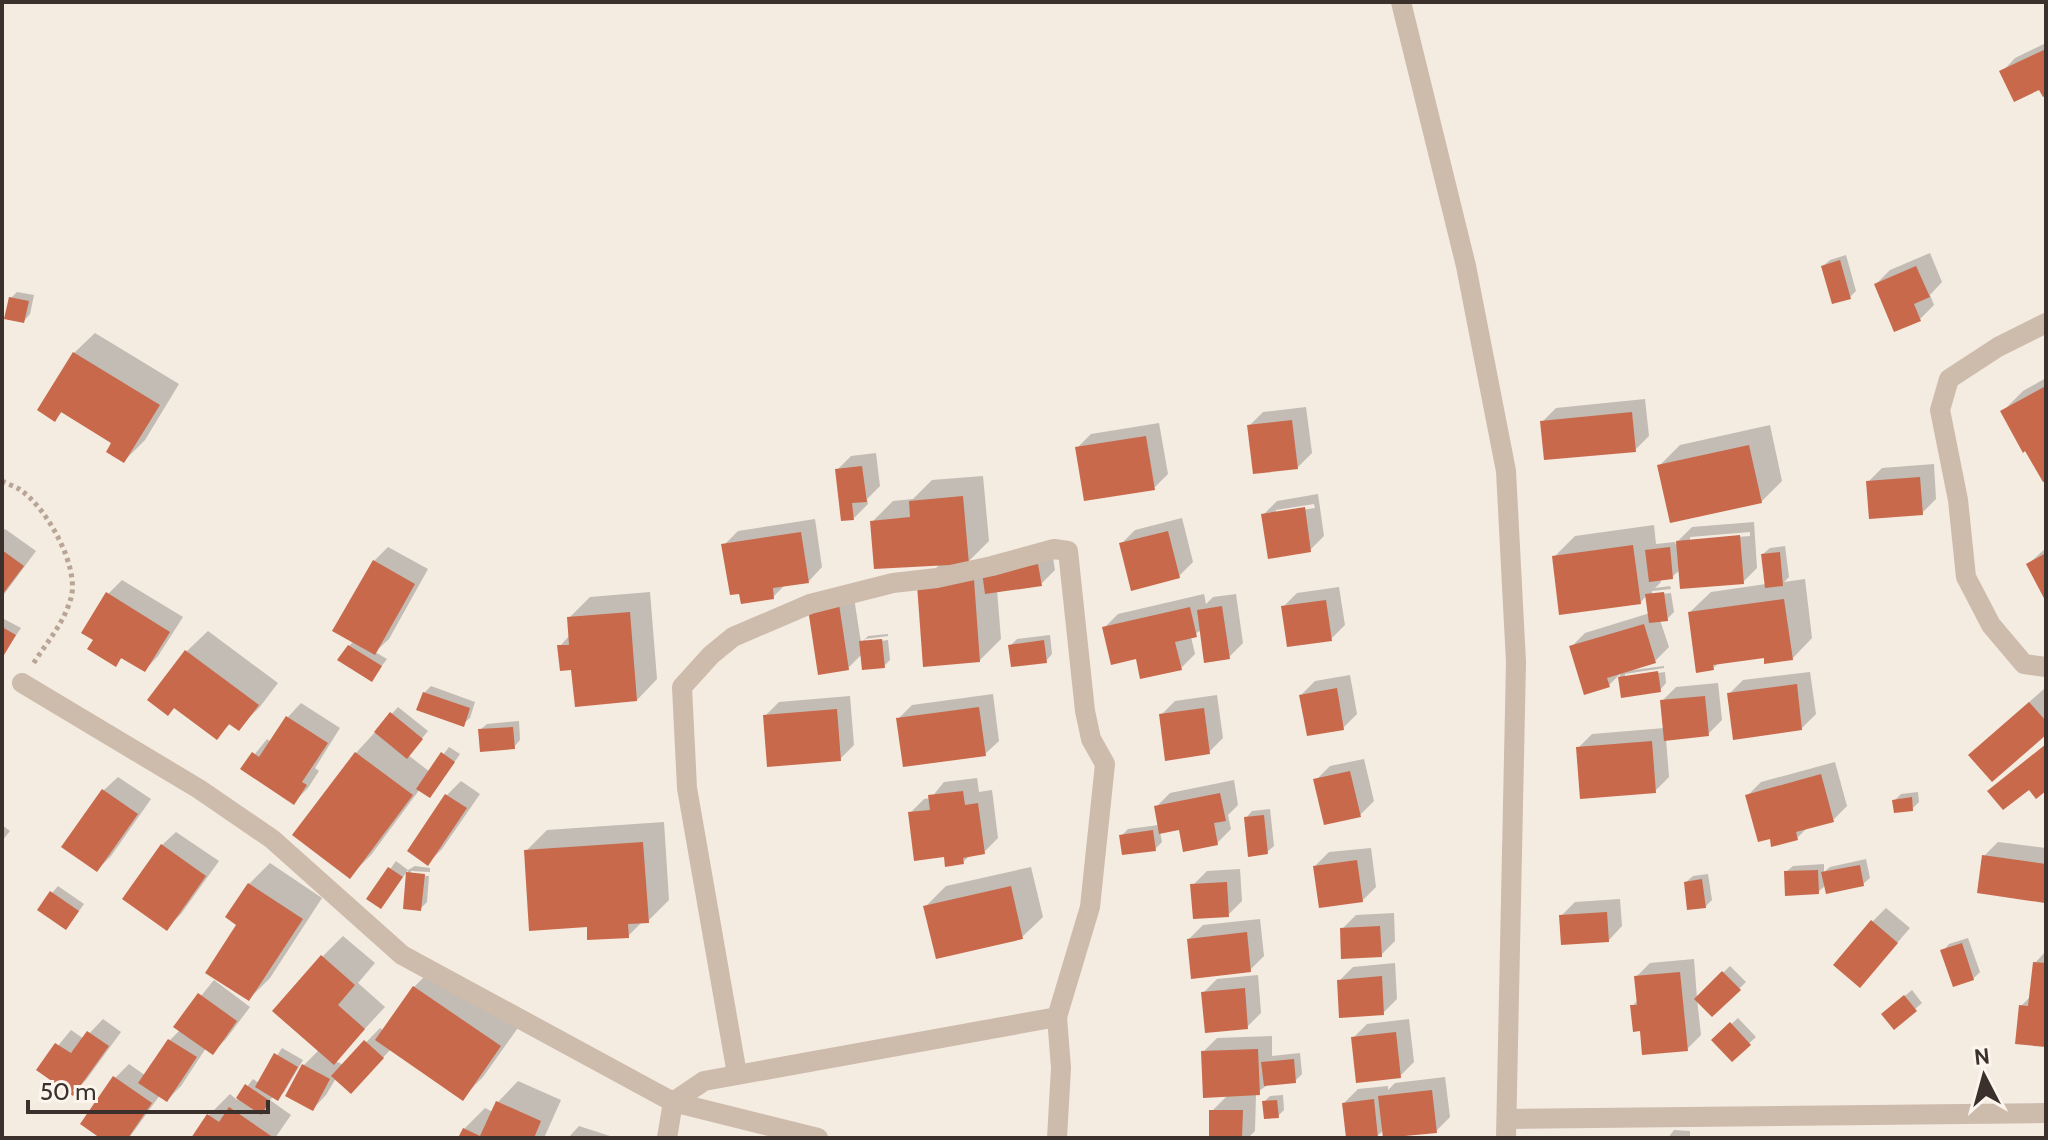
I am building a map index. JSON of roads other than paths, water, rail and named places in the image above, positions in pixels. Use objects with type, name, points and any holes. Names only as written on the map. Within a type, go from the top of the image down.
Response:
[{"type":"street","points":[[1401,2],[1466,266],[1506,471],[1516,662],[1506,1128],[2046,1113]]},
{"type":"street","points":[[2046,323],[1998,347],[1949,379],[1940,410],[1958,500],[1966,577],[1991,625],[2024,664],[2046,667]]},
{"type":"street","points":[[737,1074],[687,788],[682,687],[711,655],[733,637],[810,604],[893,583],[937,578],[992,566],[1054,549],[1068,551],[1085,711],[1091,739],[1105,764],[1090,907],[1057,1017],[1061,1068],[1057,1138]]},
{"type":"street","points":[[22,683],[199,789],[272,839],[402,955],[673,1102],[818,1138]]},
{"type":"street","points":[[667,1138],[673,1102],[704,1081],[1057,1017]]}]
